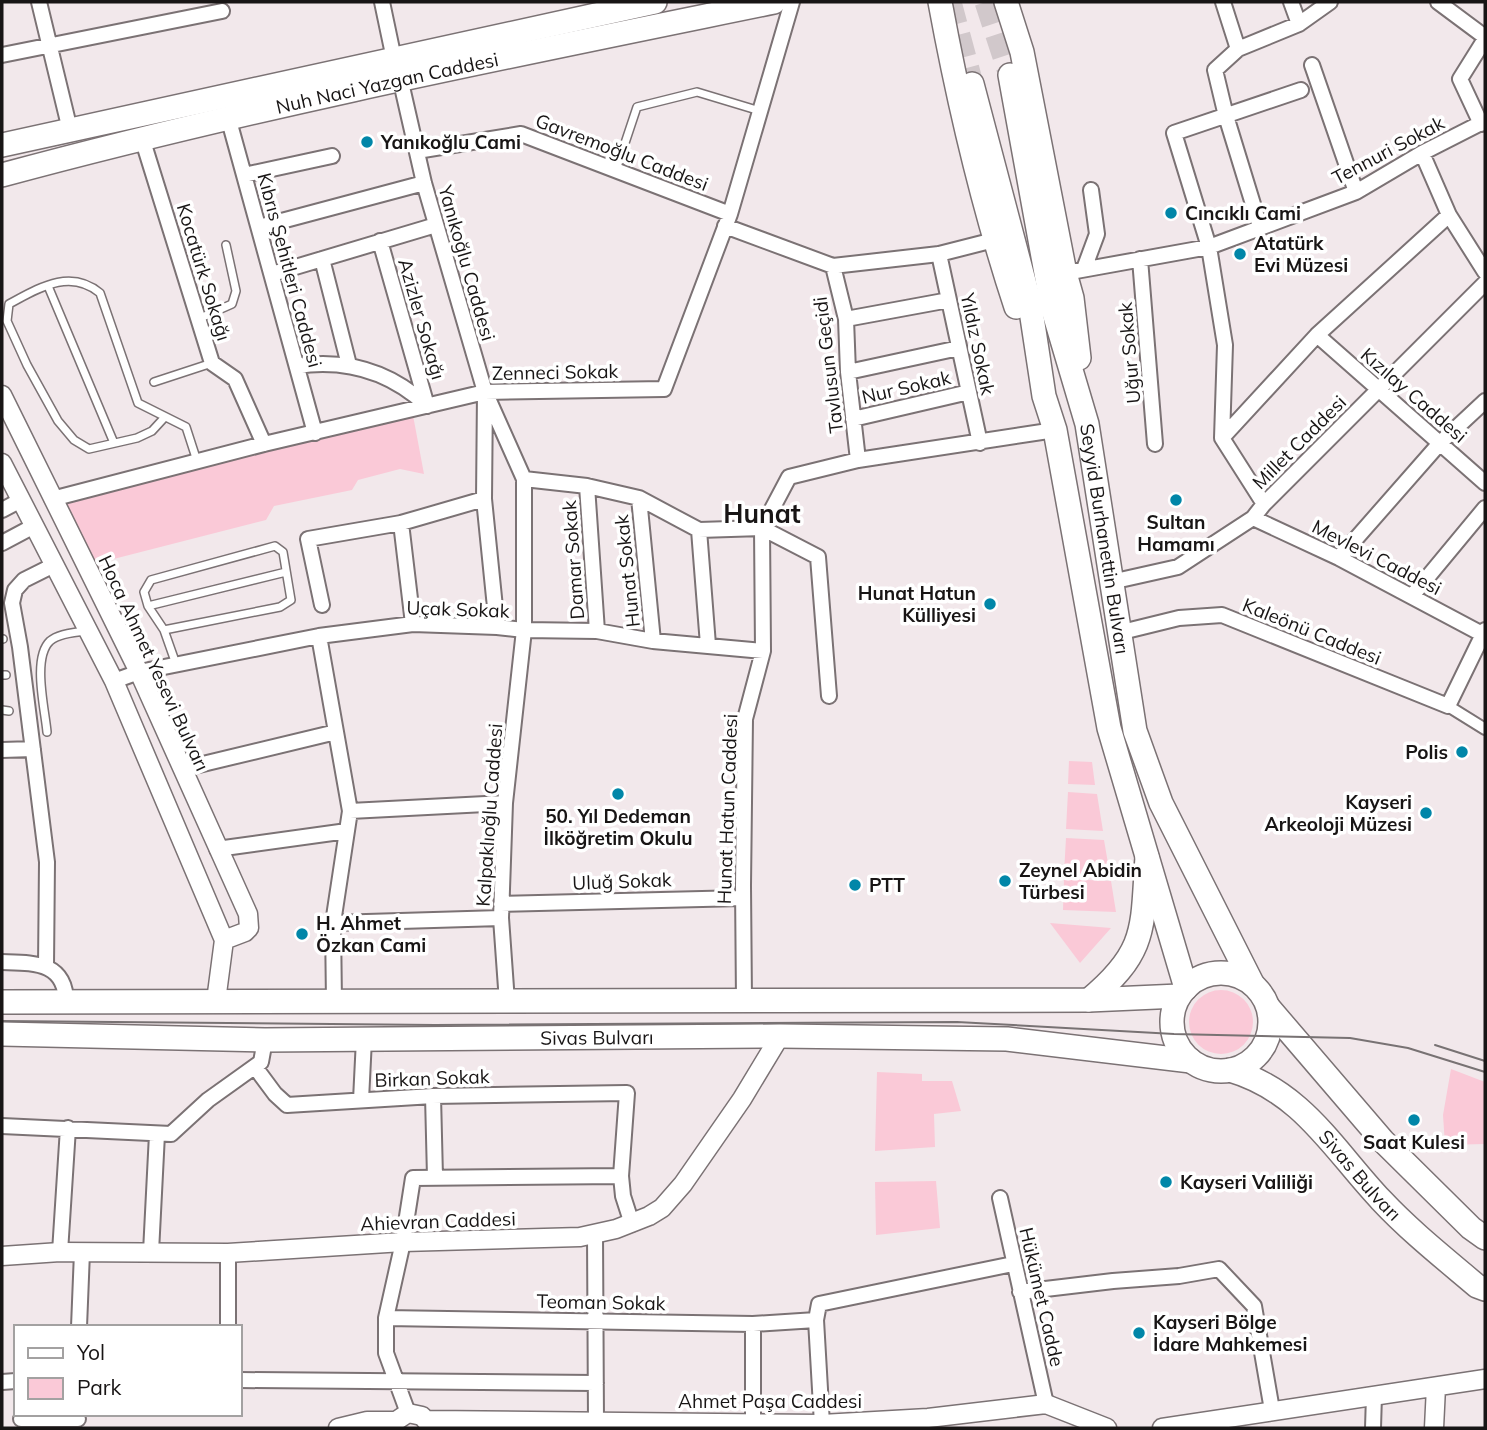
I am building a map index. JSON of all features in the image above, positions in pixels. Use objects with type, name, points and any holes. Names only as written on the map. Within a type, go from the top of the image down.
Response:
[{"type":"main road","name":"Nuh Naci Yazgan Caddesi","points":[[2,175],[228,117],[397,68],[655,2]]},
{"type":"main road","name":"Nuh Naci Yazgan Caddesi","points":[[2,145],[397,68],[774,2]]},
{"type":"main road","points":[[940,2],[957,92],[993,240],[1044,396]]},
{"type":"main road","points":[[1006,2],[1022,52],[1075,271],[1072,298],[1087,424]]},
{"type":"main road","name":"Seyyid Burhanettin Bulvarı","points":[[1010,75],[1052,306],[1087,424],[1135,731],[1161,803],[1252,983]]},
{"type":"main road","name":"Seyyid Burhanettin Bulvarı","points":[[972,84],[1030,304],[1044,396],[1055,430],[1109,728],[1147,857],[1182,992]]},
{"type":"main road","points":[[1089,1000],[1120,971],[1135,948],[1142,928],[1147,857]]},
{"type":"main road","points":[[1213,974],[1233,974],[1252,983],[1269,1008],[1270,1028],[1263,1048],[1249,1063],[1230,1070],[1210,1070],[1191,1061],[1174,1036],[1172,1015],[1182,992],[1194,981],[1213,974]]},
{"type":"main road","name":"Sivas Bulvarı","points":[[2,1002],[1089,1000],[1182,992]]},
{"type":"main road","points":[[2,996],[66,1003]]},
{"type":"main road","name":"Sivas Bulvarı","points":[[1269,1008],[1383,1141],[1485,1238]]},
{"type":"main road","name":"Sivas Bulvarı","points":[[2,1034],[265,1040],[780,1036],[1007,1039],[1191,1061]]},
{"type":"main road","points":[[2,1042],[39,1034]]},
{"type":"main road","name":"Sivas Bulvarı","points":[[1230,1070],[1257,1080],[1294,1103],[1315,1123],[1360,1178],[1414,1233],[1477,1286],[1485,1289]]},
{"type":"street","points":[[39,2],[70,130]]},
{"type":"street","name":"Yanıkoğlu Caddesi","points":[[382,2],[424,183],[485,392],[484,499],[497,627]]},
{"type":"street","name":"Zenneci Sokak","points":[[52,499],[264,444],[485,392],[664,389],[727,220],[792,2]]},
{"type":"street","points":[[1223,2],[1238,49]]},
{"type":"street","points":[[1291,2],[1299,24]]},
{"type":"street","points":[[1260,227],[1226,116],[1215,70],[1238,49],[1299,24],[1330,2]]},
{"type":"street","points":[[1438,2],[1485,38],[1460,79],[1483,123]]},
{"type":"street","points":[[2,55],[222,11]]},
{"type":"street","points":[[1312,65],[1356,192]]},
{"type":"street","points":[[1264,504],[1222,438],[1226,345],[1209,247],[1174,133],[1301,90]]},
{"type":"street","name":"Kıbrıs Şehitleri Caddesi","points":[[228,117],[315,433]]},
{"type":"street","name":"Tennuri Sokak","points":[[1075,271],[1209,247],[1356,192],[1422,153],[1483,123]]},
{"type":"street","name":"Gavremoğlu Caddesi","points":[[417,151],[521,134],[616,170],[727,220]]},
{"type":"street","name":"Kocatürk Sokağı","points":[[142,138],[212,363],[235,379],[264,444]]},
{"type":"street","points":[[1422,153],[1449,215],[1485,272]]},
{"type":"street","points":[[244,175],[332,156]]},
{"type":"street","points":[[259,227],[424,183]]},
{"type":"street","points":[[1075,271],[1097,234],[1091,190]]},
{"type":"street","points":[[1222,438],[1317,335],[1449,215]]},
{"type":"street","points":[[727,220],[833,266],[939,254],[993,240]]},
{"type":"street","points":[[272,274],[436,225]]},
{"type":"street","name":"Azizler Sokağı","points":[[380,241],[427,406]]},
{"type":"street","name":"Yıldız Sokak","points":[[939,254],[980,443]]},
{"type":"street","points":[[322,259],[349,365]]},
{"type":"street","name":"Uğur Sokak","points":[[1140,259],[1155,444]]},
{"type":"street","name":"Tavlusun Geçidi","points":[[833,266],[846,319],[848,372],[858,460]]},
{"type":"street","name":"Millet Caddesi","points":[[1111,582],[1178,567],[1253,518],[1485,282]]},
{"type":"street","points":[[846,319],[949,300]]},
{"type":"street","name":"Kızılay Caddesi","points":[[1317,335],[1485,483]]},
{"type":"street","points":[[848,372],[959,348]]},
{"type":"street","points":[[297,366],[331,363],[349,365],[391,379],[427,406]]},
{"type":"street","points":[[485,392],[524,479],[587,486],[639,498],[699,530],[762,528],[818,557],[829,696]]},
{"type":"street","name":"Nur Sokak","points":[[853,419],[969,392]]},
{"type":"street","name":"Hoca Ahmet Yesevi Bulvarı","points":[[2,395],[139,672],[250,921],[245,932],[225,940]]},
{"type":"street","points":[[1339,558],[1440,443],[1485,401]]},
{"type":"street","name":"Hunat Hatun Caddesi","points":[[744,1002],[745,719],[763,651],[762,528],[789,477],[858,460],[1055,430]]},
{"type":"street","points":[[2,463],[114,681],[225,940],[216,1001]]},
{"type":"street","name":"Kalpaklıoğlu Caddesi","points":[[507,1002],[501,911],[505,803],[524,630],[524,479]]},
{"type":"street","name":"Damar Sokak","points":[[587,486],[597,631]]},
{"type":"street","name":"Hunat Sokak","points":[[639,498],[653,640]]},
{"type":"street","points":[[322,605],[308,539],[401,523],[484,499]]},
{"type":"street","points":[[2,510],[21,500]]},
{"type":"street","points":[[1412,596],[1485,508]]},
{"type":"street","name":"Mevlevi Caddesi","points":[[1253,518],[1339,558],[1484,632]]},
{"type":"street","points":[[401,523],[413,624]]},
{"type":"street","points":[[2,543],[34,526]]},
{"type":"street","points":[[699,530],[708,645]]},
{"type":"street","points":[[46,966],[47,862],[12,603],[15,590],[24,580],[54,565]]},
{"type":"street","name":"Kaleönü Caddesi","points":[[1118,633],[1179,618],[1222,615],[1448,706]]},
{"type":"street","name":"Uçak Sokak","points":[[114,681],[139,672],[319,636],[413,624],[597,631],[653,640],[763,651]]},
{"type":"street","points":[[1484,632],[1448,706],[1485,729]]},
{"type":"street","points":[[319,636],[350,811],[333,923],[334,1003]]},
{"type":"street","points":[[182,769],[336,732]]},
{"type":"street","points":[[2,750],[33,749]]},
{"type":"street","points":[[350,811],[505,803]]},
{"type":"street","points":[[217,849],[346,831]]},
{"type":"street","name":"Uluğ Sokak","points":[[333,923],[743,898]]},
{"type":"street","points":[[2,962],[46,966],[55,972],[63,983],[66,1003]]},
{"type":"street","name":"Ahievran Caddesi","points":[[2,1256],[60,1252],[228,1253],[403,1242],[568,1237],[595,1234],[632,1224],[662,1208],[683,1184],[742,1099],[780,1036]]},
{"type":"street","points":[[361,1100],[364,1039]]},
{"type":"street","points":[[2,1126],[171,1134],[208,1100],[255,1067],[263,1056],[265,1040]]},
{"type":"street","name":"Birkan Sokak","points":[[255,1067],[287,1105],[433,1096],[627,1093],[621,1176]]},
{"type":"street","points":[[433,1096],[435,1177]]},
{"type":"street","points":[[60,1252],[68,1128]]},
{"type":"street","points":[[151,1252],[157,1134]]},
{"type":"street","points":[[338,1428],[367,1422],[398,1421],[395,1381],[386,1353],[386,1318],[414,1178],[621,1176],[623,1196],[632,1224]]},
{"type":"street","name":"Hükümet Cadde","points":[[1000,1198],[1046,1404]]},
{"type":"street","points":[[595,1234],[596,1421]]},
{"type":"street","points":[[79,1325],[82,1252]]},
{"type":"street","points":[[228,1253],[228,1325]]},
{"type":"street","points":[[822,1424],[816,1320],[819,1304],[1013,1264]]},
{"type":"street","points":[[1020,1292],[1180,1276],[1219,1269],[1254,1306],[1272,1410]]},
{"type":"street","name":"Teoman Sokak","points":[[386,1318],[753,1324],[816,1320]]},
{"type":"street","points":[[753,1324],[753,1425]]},
{"type":"street","points":[[1162,1428],[1215,1424],[1272,1410],[1485,1379]]},
{"type":"street","points":[[242,1380],[596,1383]]},
{"type":"street","points":[[1434,1428],[1436,1387]]},
{"type":"street","points":[[1373,1428],[1374,1395]]},
{"type":"street","name":"Ahmet Paşa Caddesi","points":[[398,1421],[422,1416],[430,1424],[596,1421],[822,1424],[928,1418],[1046,1404],[1107,1428]]},
{"type":"street","points":[[21,1421],[78,1421]]},
{"type":"lane","points":[[616,170],[637,107],[697,92],[760,111]]},
{"type":"lane","points":[[198,319],[232,304],[236,291],[226,245]]},
{"type":"lane","points":[[164,418],[152,431],[138,438],[89,449],[74,440],[58,421],[27,365],[7,321],[9,304],[61,280],[89,284],[100,293],[138,403],[186,427],[197,462]]},
{"type":"lane","points":[[48,286],[114,443]]},
{"type":"lane","points":[[154,382],[212,363]]},
{"type":"lane","points":[[164,630],[280,607],[291,600],[283,552],[275,546],[150,580],[144,592],[148,606],[164,630],[176,665]]},
{"type":"lane","points":[[148,606],[286,572]]},
{"type":"lane","points":[[47,732],[40,669],[41,653],[51,639],[88,631]]},
{"type":"green space","points":[[412,410],[424,474],[400,469],[358,480],[352,490],[274,506],[266,520],[94,564],[62,496]]},
{"type":"green space","points":[[1069,761],[1092,762],[1095,785],[1068,784]]},
{"type":"green space","points":[[1068,792],[1097,794],[1103,831],[1066,829]]},
{"type":"green space","points":[[1066,838],[1104,840],[1110,875],[1064,873]]},
{"type":"green space","points":[[1064,879],[1111,881],[1116,912],[1063,910]]},
{"type":"green space","points":[[1050,923],[1111,928],[1080,963]]},
{"type":"green space","points":[[1221,990],[1239,996],[1247,1004],[1253,1022],[1247,1040],[1239,1048],[1221,1054],[1203,1048],[1195,1040],[1189,1022],[1195,1004],[1203,996]]},
{"type":"green space","points":[[1451,1069],[1485,1082],[1485,1144],[1445,1145],[1443,1115]]},
{"type":"green space","points":[[877,1072],[922,1074],[922,1081],[952,1081],[961,1111],[934,1114],[935,1147],[875,1151]]},
{"type":"green space","points":[[936,1181],[940,1228],[876,1235],[875,1182]]},
{"type":"tunnel","points":[[950,2],[972,84]]},
{"type":"tunnel","points":[[986,2],[1010,75]]},
{"type":"tram line","points":[[2,1021],[435,1025],[957,1022],[1174,1034],[1350,1038],[1408,1048],[1485,1072]]},
{"type":"tram line","points":[[1435,1045],[1485,1061]]},
{"type":"place","name":"Yanıkoğlu Cami","points":[[367,142]]},
{"type":"place","name":"Cıncıklı Cami","points":[[1171,213]]},
{"type":"place","name":"Atatürk Evi Müzesi","points":[[1240,254]]},
{"type":"place","name":"Sultan Hamamı","points":[[1176,500]]},
{"type":"place","name":"Hunat Hatun Külliyesi","points":[[990,604]]},
{"type":"place","name":"Polis","points":[[1462,752]]},
{"type":"place","name":"50. Yıl Dedeman İlköğretim Okulu","points":[[618,794]]},
{"type":"place","name":"Kayseri Arkeoloji Müzesi","points":[[1426,813]]},
{"type":"place","name":"Zeynel Abidin Türbesi","points":[[1005,881]]},
{"type":"place","name":"PTT","points":[[855,885]]},
{"type":"place","name":"H. Ahmet Özkan Cami","points":[[302,934]]},
{"type":"place","name":"Saat Kulesi","points":[[1414,1120]]},
{"type":"place","name":"Kayseri Valiliği","points":[[1166,1182]]},
{"type":"place","name":"Kayseri Bölge İdare Mahkemesi","points":[[1139,1333]]},
{"type":"district","name":"Hunat","points":[[762,513]]}]
